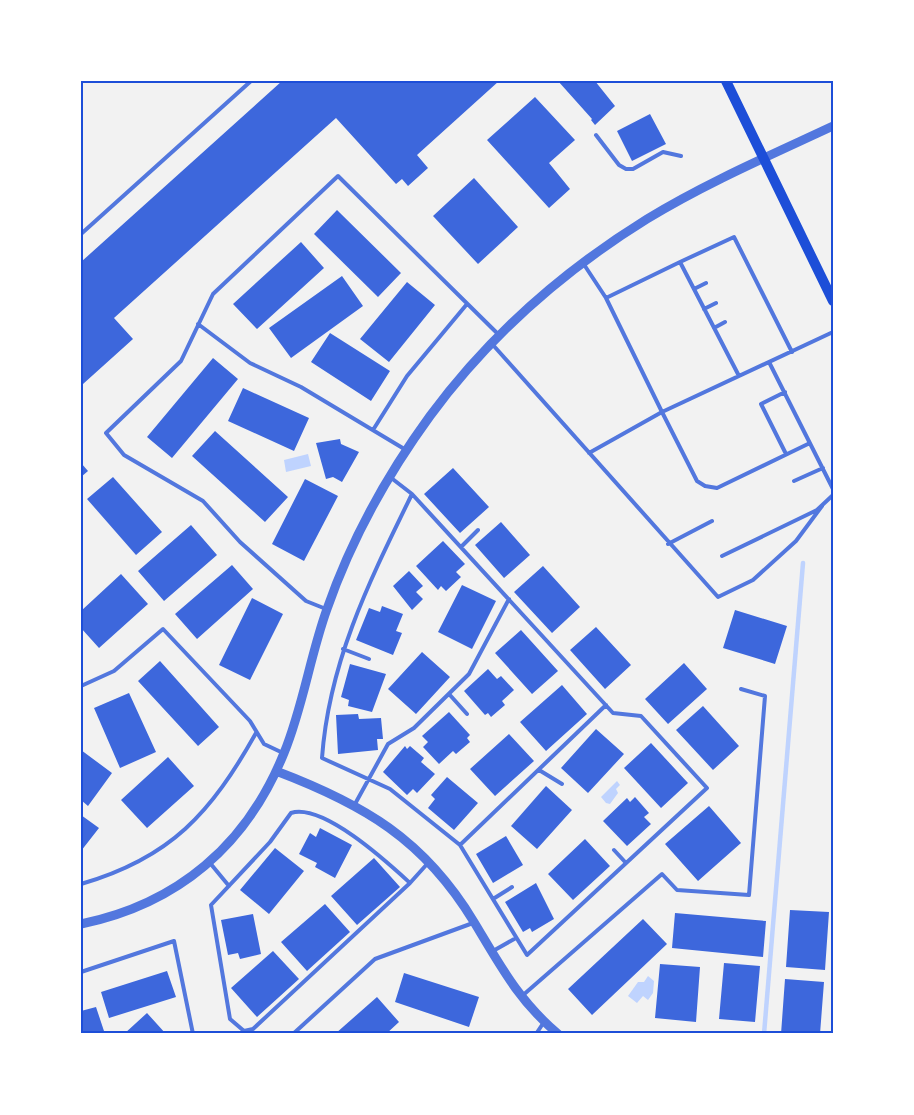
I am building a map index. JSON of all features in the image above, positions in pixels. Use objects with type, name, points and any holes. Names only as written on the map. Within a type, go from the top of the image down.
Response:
[{"type":"main road","points":[[726,81],[833,301]]},
{"type":"street","points":[[81,924],[126,912],[176,888],[209,862],[239,833],[276,771],[284,753],[327,609],[349,552],[389,477],[430,416],[495,339],[529,306],[583,263],[648,219],[763,159],[833,126]]},
{"type":"street","points":[[276,771],[355,804],[390,827],[429,863],[447,883],[474,922],[490,952],[520,997],[558,1034]]},
{"type":"lane","points":[[81,234],[250,81]]},
{"type":"lane","points":[[596,135],[619,165],[626,169],[633,169],[663,152],[681,156]]},
{"type":"lane","points":[[327,609],[306,600],[240,542],[203,501],[124,455],[106,433],[181,361],[213,294],[338,176],[483,320],[495,339],[589,453],[668,544],[718,597],[753,580],[796,541],[833,495]]},
{"type":"lane","points":[[606,298],[734,237],[792,352]]},
{"type":"lane","points":[[680,262],[739,376]]},
{"type":"lane","points":[[741,265],[746,262]]},
{"type":"lane","points":[[583,263],[606,298],[697,481],[705,486],[717,488],[810,443]]},
{"type":"lane","points":[[693,289],[706,283]]},
{"type":"lane","points":[[751,286],[757,283]]},
{"type":"lane","points":[[704,309],[716,303]]},
{"type":"lane","points":[[761,306],[767,303]]},
{"type":"lane","points":[[373,430],[407,376],[467,304]]},
{"type":"lane","points":[[714,328],[725,322]]},
{"type":"lane","points":[[198,324],[250,363],[301,387],[407,450]]},
{"type":"lane","points":[[589,453],[662,412],[833,332]]},
{"type":"lane","points":[[769,362],[833,489]]},
{"type":"lane","points":[[785,392],[761,404],[786,454]]},
{"type":"lane","points":[[794,481],[823,468]]},
{"type":"lane","points":[[389,477],[412,494],[613,713],[641,716],[707,788],[527,955],[460,845],[390,789],[322,758],[325,719],[343,650],[360,600],[412,494]]},
{"type":"lane","points":[[722,556],[822,506]]},
{"type":"lane","points":[[668,544],[712,521]]},
{"type":"lane","points":[[460,547],[478,530]]},
{"type":"lane","points":[[355,804],[388,744],[414,728],[469,674],[509,599]]},
{"type":"lane","points":[[81,686],[114,670],[163,629],[250,721],[264,744],[284,753]]},
{"type":"lane","points":[[343,650],[369,659]]},
{"type":"lane","points":[[520,997],[662,874],[677,890],[749,895],[765,696],[741,689]]},
{"type":"lane","points":[[449,694],[467,714]]},
{"type":"lane","points":[[460,845],[606,705]]},
{"type":"lane","points":[[81,884],[116,874],[156,853],[184,832],[211,804],[256,734]]},
{"type":"lane","points":[[539,770],[562,784]]},
{"type":"lane","points":[[410,883],[360,839],[304,811],[291,813],[270,842],[211,905],[230,1019],[237,1028],[244,1031],[253,1029],[410,883],[429,863]]},
{"type":"lane","points":[[614,850],[626,863]]},
{"type":"lane","points":[[209,862],[229,886]]},
{"type":"lane","points":[[493,899],[512,886]]},
{"type":"lane","points":[[293,1034],[375,959],[474,922]]},
{"type":"lane","points":[[490,952],[516,938]]},
{"type":"lane","points":[[81,972],[174,941],[193,1034]]},
{"type":"lane","points":[[536,1034],[544,1022]]},
{"type":"water","points":[[308,454],[311,466],[286,472],[284,460]]},
{"type":"water","points":[[617,781],[620,785],[616,789],[618,793],[610,804],[606,803],[601,797]]},
{"type":"water","points":[[648,976],[654,981],[653,993],[648,1000],[643,996],[637,1003],[628,996],[638,982],[644,982]]},
{"type":"building","points":[[282,81],[499,81],[417,155],[428,168],[408,186],[402,179],[396,184],[336,118],[114,318],[133,339],[83,384],[81,262]]},
{"type":"building","points":[[558,81],[595,81],[615,106],[595,125]]},
{"type":"building","points":[[535,97],[575,140],[549,163],[570,189],[549,208],[487,140]]},
{"type":"building","points":[[650,114],[666,144],[632,161],[617,131]]},
{"type":"building","points":[[474,178],[518,227],[478,264],[433,216]]},
{"type":"building","points":[[337,210],[401,273],[378,297],[314,234]]},
{"type":"building","points":[[301,242],[324,268],[257,329],[233,304]]},
{"type":"building","points":[[342,276],[363,306],[291,358],[269,328]]},
{"type":"building","points":[[407,282],[435,305],[389,362],[360,339]]},
{"type":"building","points":[[330,333],[390,371],[371,401],[311,362]]},
{"type":"building","points":[[213,358],[238,379],[172,458],[147,437]]},
{"type":"building","points":[[243,388],[309,418],[294,451],[228,421]]},
{"type":"building","points":[[215,431],[288,497],[265,522],[192,456]]},
{"type":"building","points":[[340,439],[341,444],[359,452],[342,482],[333,477],[326,479],[316,443]]},
{"type":"building","points":[[81,463],[88,471],[81,477]]},
{"type":"building","points":[[453,468],[489,507],[460,533],[424,494]]},
{"type":"building","points":[[113,477],[162,532],[136,555],[87,499]]},
{"type":"building","points":[[305,479],[338,496],[304,561],[272,544]]},
{"type":"building","points":[[501,522],[530,555],[504,578],[475,545]]},
{"type":"building","points":[[191,525],[217,555],[164,601],[138,571]]},
{"type":"building","points":[[443,541],[465,564],[456,572],[461,577],[446,591],[441,586],[438,590],[416,566]]},
{"type":"building","points":[[232,565],[253,589],[197,639],[175,614]]},
{"type":"building","points":[[543,566],[580,607],[552,633],[514,592]]},
{"type":"building","points":[[409,571],[423,586],[416,592],[423,599],[412,610],[393,586]]},
{"type":"building","points":[[121,574],[148,604],[99,648],[81,628],[81,611]]},
{"type":"building","points":[[462,585],[496,601],[472,649],[438,632]]},
{"type":"building","points":[[252,598],[283,614],[250,680],[219,665]]},
{"type":"building","points":[[382,606],[403,614],[396,631],[402,633],[393,655],[356,640],[369,608],[380,612]]},
{"type":"building","points":[[735,610],[787,626],[775,664],[723,648]]},
{"type":"building","points":[[596,627],[631,665],[605,689],[570,650]]},
{"type":"building","points":[[521,630],[558,671],[532,694],[495,653]]},
{"type":"building","points":[[422,652],[450,677],[416,714],[388,689]]},
{"type":"building","points":[[160,661],[219,727],[198,746],[138,681]]},
{"type":"building","points":[[684,663],[707,689],[668,724],[645,699]]},
{"type":"building","points":[[350,664],[386,674],[372,712],[348,706],[349,700],[341,697]]},
{"type":"building","points":[[488,669],[497,679],[501,676],[514,690],[502,701],[505,705],[491,717],[488,713],[485,715],[464,691]]},
{"type":"building","points":[[562,685],[587,714],[546,751],[520,722]]},
{"type":"building","points":[[129,693],[156,752],[120,768],[94,708]]},
{"type":"building","points":[[703,706],[739,746],[713,770],[676,730]]},
{"type":"building","points":[[449,712],[470,735],[467,738],[470,742],[456,754],[453,751],[439,764],[423,747],[428,742],[422,736]]},
{"type":"building","points":[[358,714],[359,719],[381,718],[383,739],[377,739],[378,750],[338,754],[336,715]]},
{"type":"building","points":[[596,729],[624,754],[588,793],[561,768]]},
{"type":"building","points":[[509,734],[534,761],[495,796],[470,769]]},
{"type":"building","points":[[651,743],[688,783],[661,808],[624,768]]},
{"type":"building","points":[[405,746],[407,749],[410,746],[424,758],[421,762],[435,774],[417,793],[413,789],[407,795],[383,772]]},
{"type":"building","points":[[81,750],[112,773],[88,806],[81,800]]},
{"type":"building","points":[[168,757],[194,786],[147,828],[121,800]]},
{"type":"building","points":[[447,777],[478,803],[454,830],[428,808],[435,799],[431,795]]},
{"type":"building","points":[[546,786],[572,810],[537,849],[511,826]]},
{"type":"building","points":[[635,797],[649,813],[644,817],[651,824],[627,846],[603,821],[627,798],[630,802]]},
{"type":"building","points":[[709,806],[741,843],[698,881],[665,844]]},
{"type":"building","points":[[81,815],[99,828],[81,851]]},
{"type":"building","points":[[320,828],[352,845],[335,878],[315,867],[317,863],[299,854],[310,833],[316,837]]},
{"type":"building","points":[[506,836],[523,865],[493,883],[476,854]]},
{"type":"building","points":[[585,839],[610,866],[573,900],[548,874]]},
{"type":"building","points":[[275,848],[304,871],[269,914],[240,890]]},
{"type":"building","points":[[374,858],[400,887],[357,925],[331,896]]},
{"type":"building","points":[[536,883],[554,919],[532,932],[530,928],[523,932],[505,902]]},
{"type":"building","points":[[325,904],[350,932],[307,971],[281,942]]},
{"type":"building","points":[[790,910],[829,912],[825,970],[786,967]]},
{"type":"building","points":[[675,913],[766,921],[763,957],[672,948]]},
{"type":"building","points":[[253,914],[261,954],[240,959],[238,953],[228,955],[221,920]]},
{"type":"building","points":[[643,919],[667,944],[592,1015],[568,989]]},
{"type":"building","points":[[273,951],[299,979],[257,1017],[231,988]]},
{"type":"building","points":[[724,963],[760,966],[755,1022],[719,1019]]},
{"type":"building","points":[[660,964],[700,967],[696,1022],[655,1018]]},
{"type":"building","points":[[167,971],[176,997],[109,1018],[101,992]]},
{"type":"building","points":[[404,973],[479,997],[469,1027],[395,1002]]},
{"type":"building","points":[[785,979],[824,982],[820,1034],[781,1034]]},
{"type":"building","points":[[377,997],[399,1022],[386,1034],[335,1034]]},
{"type":"building","points":[[96,1007],[105,1034],[81,1034],[81,1011]]},
{"type":"building","points":[[147,1013],[166,1034],[124,1034]]},
{"type":"waterway","points":[[764,1034],[803,563]]}]
